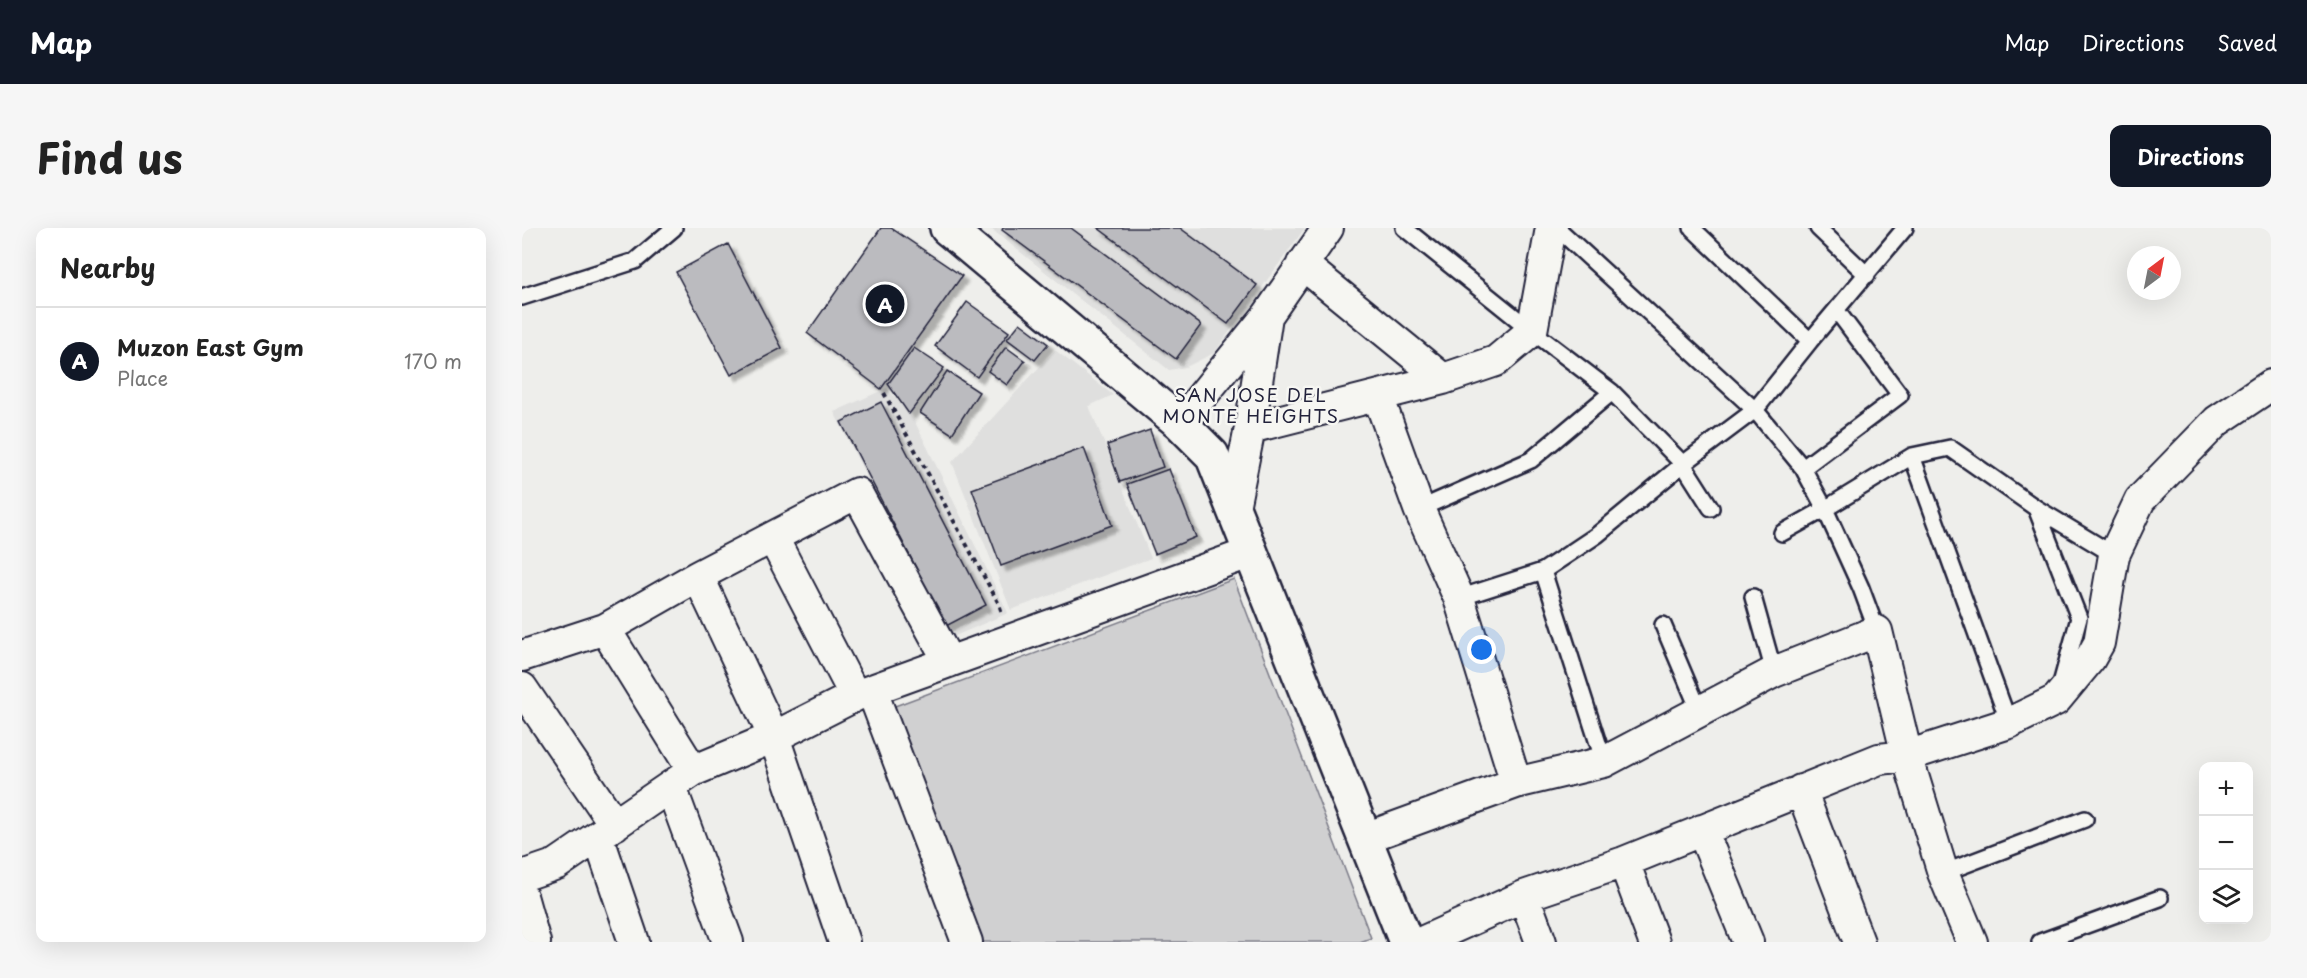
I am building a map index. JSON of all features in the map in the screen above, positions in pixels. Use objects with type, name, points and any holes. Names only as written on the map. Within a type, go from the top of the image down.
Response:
[{"type":"street","points":[[947,228],[1180,423],[1212,455],[1406,942]]},
{"type":"street","points":[[1180,423],[1267,316],[1328,228]]},
{"type":"street","points":[[1250,428],[1443,379],[1496,361],[1532,331],[1551,228]]},
{"type":"street","points":[[1302,264],[1443,379]]},
{"type":"street","points":[[1234,508],[1250,428],[1267,316]]},
{"type":"street","points":[[1422,942],[1524,896],[1623,862],[1879,759],[1907,756],[2009,723],[2056,700],[2090,659],[2099,643],[2114,555],[2140,500],[2217,421],[2271,385]]},
{"type":"street","points":[[1378,396],[1419,509],[1459,598],[1516,783]]},
{"type":"street","points":[[522,656],[605,629],[698,576],[857,493],[949,662]]},
{"type":"street","points":[[773,538],[864,694],[967,942]]},
{"type":"street","points":[[522,876],[557,864],[682,779],[864,694],[1252,552]]},
{"type":"street","points":[[698,576],[774,737],[844,942]]},
{"type":"street","points":[[605,629],[682,779],[728,942]]},
{"type":"street","points":[[1365,838],[1516,783],[1604,762],[1774,672],[1878,631],[1907,756],[1943,873],[1971,942]]},
{"type":"street","points":[[522,688],[607,830],[634,942]]},
{"type":"street","points":[[1801,790],[1859,942]]},
{"type":"street","points":[[1702,830],[1748,942]]},
{"type":"street","points":[[1623,862],[1654,942]]},
{"type":"street","points":[[522,896],[536,942]]},
{"type":"street","points":[[1524,896],[1541,942]]},
{"type":"lane","points":[[522,297],[635,261],[674,228]]},
{"type":"lane","points":[[1404,228],[1612,392],[1683,464],[1711,508]]},
{"type":"lane","points":[[1557,228],[1755,410],[1803,468],[1825,509],[1878,631]]},
{"type":"lane","points":[[1692,228],[1810,341]]},
{"type":"lane","points":[[1818,228],[1867,275]]},
{"type":"lane","points":[[1459,598],[1543,571],[1597,534],[1683,464],[1755,410],[1905,228]]},
{"type":"lane","points":[[1803,468],[1900,395],[1837,310]]},
{"type":"lane","points":[[1419,509],[1531,460],[1612,392]]},
{"type":"lane","points":[[1782,533],[1912,456],[1950,448],[2036,508],[2114,555]]},
{"type":"lane","points":[[1912,456],[2009,723]]},
{"type":"lane","points":[[2036,508],[2079,618],[2056,700]]},
{"type":"lane","points":[[1543,571],[1604,762]]},
{"type":"lane","points":[[1753,597],[1774,672]]},
{"type":"lane","points":[[1663,625],[1699,710]]},
{"type":"lane","points":[[1943,873],[2085,819]]},
{"type":"lane","points":[[2040,942],[2160,898]]},
{"type":"path","points":[[884,393],[993,593],[1002,614]]},
{"type":"shaded area","points":[[990,228],[1305,228],[1214,353],[1186,367],[1169,370]]},
{"type":"shaded area","points":[[1055,350],[1113,395],[1089,406],[1151,558],[1011,610],[952,462]]},
{"type":"shaded area","points":[[887,388],[914,420],[1008,613],[948,639],[834,412]]},
{"type":"shaded area","points":[[1234,579],[1371,938],[1360,942],[976,942],[887,709]]},
{"type":"building","points":[[881,228],[891,228],[962,276],[881,389],[807,333]]},
{"type":"building","points":[[1003,228],[1071,228],[1201,325],[1176,359],[1002,230]]},
{"type":"building","points":[[1098,228],[1180,228],[1257,285],[1228,324]]},
{"type":"building","points":[[728,244],[782,348],[731,375],[676,272]]},
{"type":"building","points":[[967,302],[1009,332],[977,377],[935,346]]},
{"type":"building","points":[[1020,323],[1048,344],[1035,360],[1007,339]]},
{"type":"building","points":[[1006,347],[1025,361],[1007,385],[988,371]]},
{"type":"building","points":[[914,348],[944,368],[909,414],[888,384]]},
{"type":"building","points":[[947,371],[979,392],[952,434],[920,413]]},
{"type":"building","points":[[881,402],[986,605],[946,626],[841,422]]},
{"type":"building","points":[[1150,430],[1163,467],[1120,482],[1107,445]]},
{"type":"building","points":[[1084,448],[1112,525],[1001,566],[972,489]]},
{"type":"building","points":[[1169,469],[1196,537],[1155,554],[1127,484]]},
{"type":"place","name":"Muzon East Gym","points":[[885,304]]},
{"type":"district","name":"SAN JOSE DEL MONTE HEIGHTS","points":[[1251,404]]}]
